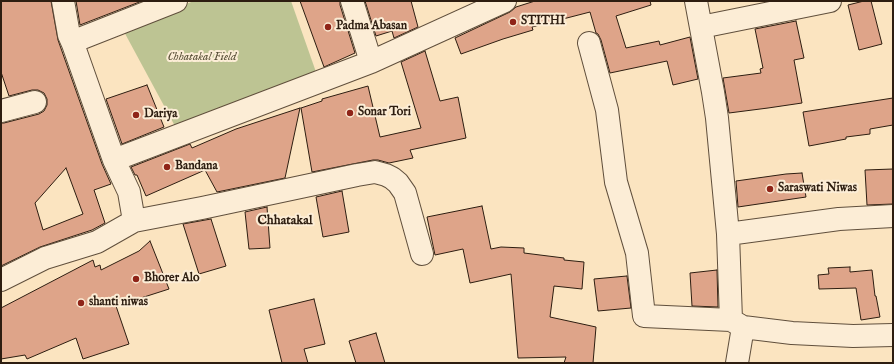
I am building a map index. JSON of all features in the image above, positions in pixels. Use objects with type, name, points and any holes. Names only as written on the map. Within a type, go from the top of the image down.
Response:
[{"type":"street","points":[[64,1],[69,35],[114,160],[129,192],[134,221]]},
{"type":"street","points":[[73,44],[77,40],[176,1]]},
{"type":"street","points":[[352,1],[371,62]]},
{"type":"street","points":[[114,160],[371,62],[506,1]]},
{"type":"street","points":[[696,1],[717,118],[737,324],[737,363]]},
{"type":"street","points":[[701,27],[830,1]]},
{"type":"street","points":[[588,43],[607,110],[616,182],[637,253],[644,316],[737,324],[792,333],[852,336],[893,335]]},
{"type":"street","points":[[1,111],[35,102]]},
{"type":"street","points":[[1,280],[45,258],[97,242],[134,221],[374,172],[392,178],[398,183],[405,194],[422,254]]},
{"type":"street","points":[[728,234],[839,219],[893,216]]},
{"type":"green space","name":"Chhatakal Field","points":[[194,1],[291,1],[316,72],[176,128],[122,28]]},
{"type":"building","points":[[1,1],[51,1],[58,40],[102,164],[111,184],[94,190],[105,223],[92,230],[40,247],[1,266],[1,123],[39,114],[44,111],[47,105],[47,99],[44,93],[38,90],[32,90],[9,96],[1,72]],"holes":[[[66,168],[83,214],[43,230],[35,203]]]},
{"type":"building","points":[[76,1],[142,1],[80,25]]},
{"type":"building","name":"Padma Abasan","points":[[300,1],[340,1],[355,53],[324,67]]},
{"type":"building","points":[[365,1],[411,1],[418,27],[394,38],[392,31],[376,36]]},
{"type":"building","points":[[535,1],[650,1],[651,5],[616,16],[626,48],[659,41],[660,45],[690,37],[698,79],[673,85],[667,61],[610,73],[601,40],[596,33],[590,12],[532,27],[533,30],[461,54],[455,38],[510,12],[516,7]]},
{"type":"building","points":[[871,1],[882,44],[859,50],[848,5]]},
{"type":"building","points":[[796,21],[804,58],[794,60],[802,103],[729,113],[723,78],[761,73],[760,69],[763,68],[755,29]]},
{"type":"building","points":[[425,51],[440,101],[458,97],[466,138],[410,150],[413,158],[389,163],[373,160],[312,172],[301,108],[322,101],[322,99],[368,86],[380,137],[421,128],[401,62]]},
{"type":"building","name":"Dariya","points":[[147,85],[164,127],[122,144],[106,99]]},
{"type":"building","points":[[893,98],[893,125],[870,129],[870,134],[846,137],[846,139],[809,146],[803,112]]},
{"type":"building","points":[[300,108],[285,178],[217,192],[205,170],[146,196],[137,175],[135,175],[131,167],[190,144],[192,148],[236,129]]},
{"type":"building","points":[[893,169],[893,204],[867,205],[865,170]]},
{"type":"building","name":"Saraswati Niwas","points":[[802,173],[806,197],[738,207],[736,181]]},
{"type":"building","points":[[342,191],[349,232],[323,237],[316,197]]},
{"type":"building","points":[[482,206],[491,249],[501,247],[524,248],[524,253],[584,262],[582,289],[554,286],[550,317],[596,327],[593,363],[564,363],[566,357],[518,358],[511,274],[470,283],[463,249],[435,255],[427,217]]},
{"type":"building","points":[[267,207],[270,248],[249,249],[245,212]]},
{"type":"building","points":[[211,219],[226,266],[199,274],[183,224]]},
{"type":"building","points":[[150,241],[169,289],[116,306],[129,344],[83,359],[76,338],[27,359],[25,355],[1,359],[1,308],[93,260],[95,267],[100,265],[101,270],[139,251]]},
{"type":"building","points":[[850,267],[850,272],[872,270],[875,296],[880,317],[861,320],[856,288],[819,289],[818,275],[829,274],[828,268]]},
{"type":"building","points":[[717,270],[718,307],[692,306],[690,273]]},
{"type":"building","points":[[627,276],[631,308],[598,311],[594,279]]},
{"type":"building","points":[[314,299],[325,344],[304,349],[308,363],[282,363],[269,310]]},
{"type":"building","points":[[376,333],[385,363],[356,363],[349,341]]},
{"type":"place","name":"STITHI","points":[[513,22]]},
{"type":"place","name":"Padma Abasan","points":[[328,27]]},
{"type":"place","name":"Sonar Tori","points":[[350,113]]},
{"type":"place","name":"Dariya","points":[[136,115]]},
{"type":"place","name":"Bandana","points":[[167,167]]},
{"type":"place","name":"Saraswati Niwas","points":[[770,189]]},
{"type":"place","name":"Bhorer Alo","points":[[136,279]]},
{"type":"place","name":"shanti niwas","points":[[81,303]]},
{"type":"district","name":"Chhatakal","points":[[285,221]]}]
